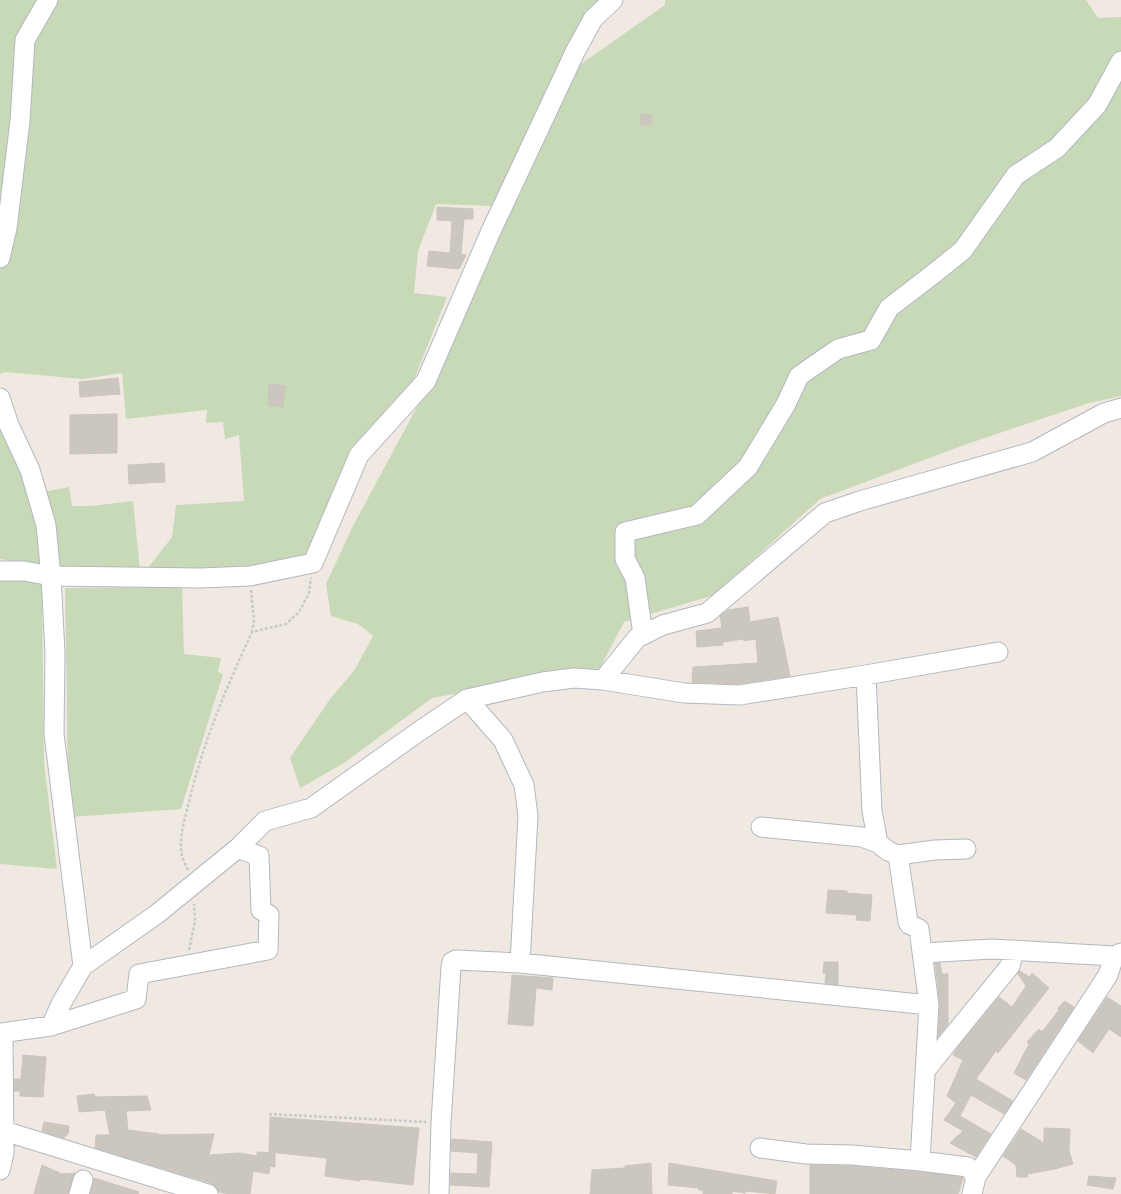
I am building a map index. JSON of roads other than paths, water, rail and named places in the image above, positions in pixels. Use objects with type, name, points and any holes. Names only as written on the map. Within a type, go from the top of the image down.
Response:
[{"type":"street","points":[[0,258],[7,228],[20,121],[25,40],[48,0]]},
{"type":"street","points":[[0,571],[24,571],[51,576],[200,578],[250,576],[313,563],[359,455],[426,381],[491,231],[575,52],[593,18],[613,0]]},
{"type":"street","points":[[643,635],[635,578],[625,559],[625,532],[696,515],[748,467],[786,404],[799,376],[838,349],[871,340],[889,308],[963,250],[1016,176],[1057,148],[1097,105],[1121,61]]},
{"type":"street","points":[[0,398],[9,425],[30,470],[46,525],[51,576],[55,653],[54,734],[83,966]]},
{"type":"street","points":[[603,680],[637,638],[663,625],[707,613],[825,513],[860,501],[1032,452],[1104,413],[1121,408]]},
{"type":"street","points":[[51,1026],[62,1002],[83,966],[157,914],[238,848],[265,821],[311,808],[467,699],[543,682],[574,678],[603,680],[684,693],[740,694],[866,675],[998,652]]},
{"type":"street","points":[[866,675],[872,811],[878,843]]},
{"type":"street","points":[[467,699],[503,740],[524,785],[528,816],[520,963]]},
{"type":"street","points":[[761,826],[862,837],[878,843],[888,851],[898,855],[935,850],[966,849]]},
{"type":"street","points":[[1,1159],[4,1131],[1,1033],[51,1026],[136,999],[139,974],[268,950],[269,914],[260,910],[258,856],[238,848]]},
{"type":"street","points":[[898,855],[908,922],[919,929],[930,1005],[920,1160]]},
{"type":"street","points":[[922,953],[992,949],[1117,954],[1108,975],[974,1185]]},
{"type":"street","points":[[925,1071],[1010,966],[1014,950]]},
{"type":"street","points":[[439,1194],[441,1123],[452,962],[456,960],[520,963],[930,1005]]},
{"type":"street","points":[[4,1131],[208,1194]]},
{"type":"street","points":[[760,1148],[806,1154],[852,1154],[920,1160],[968,1167],[974,1185]]}]
